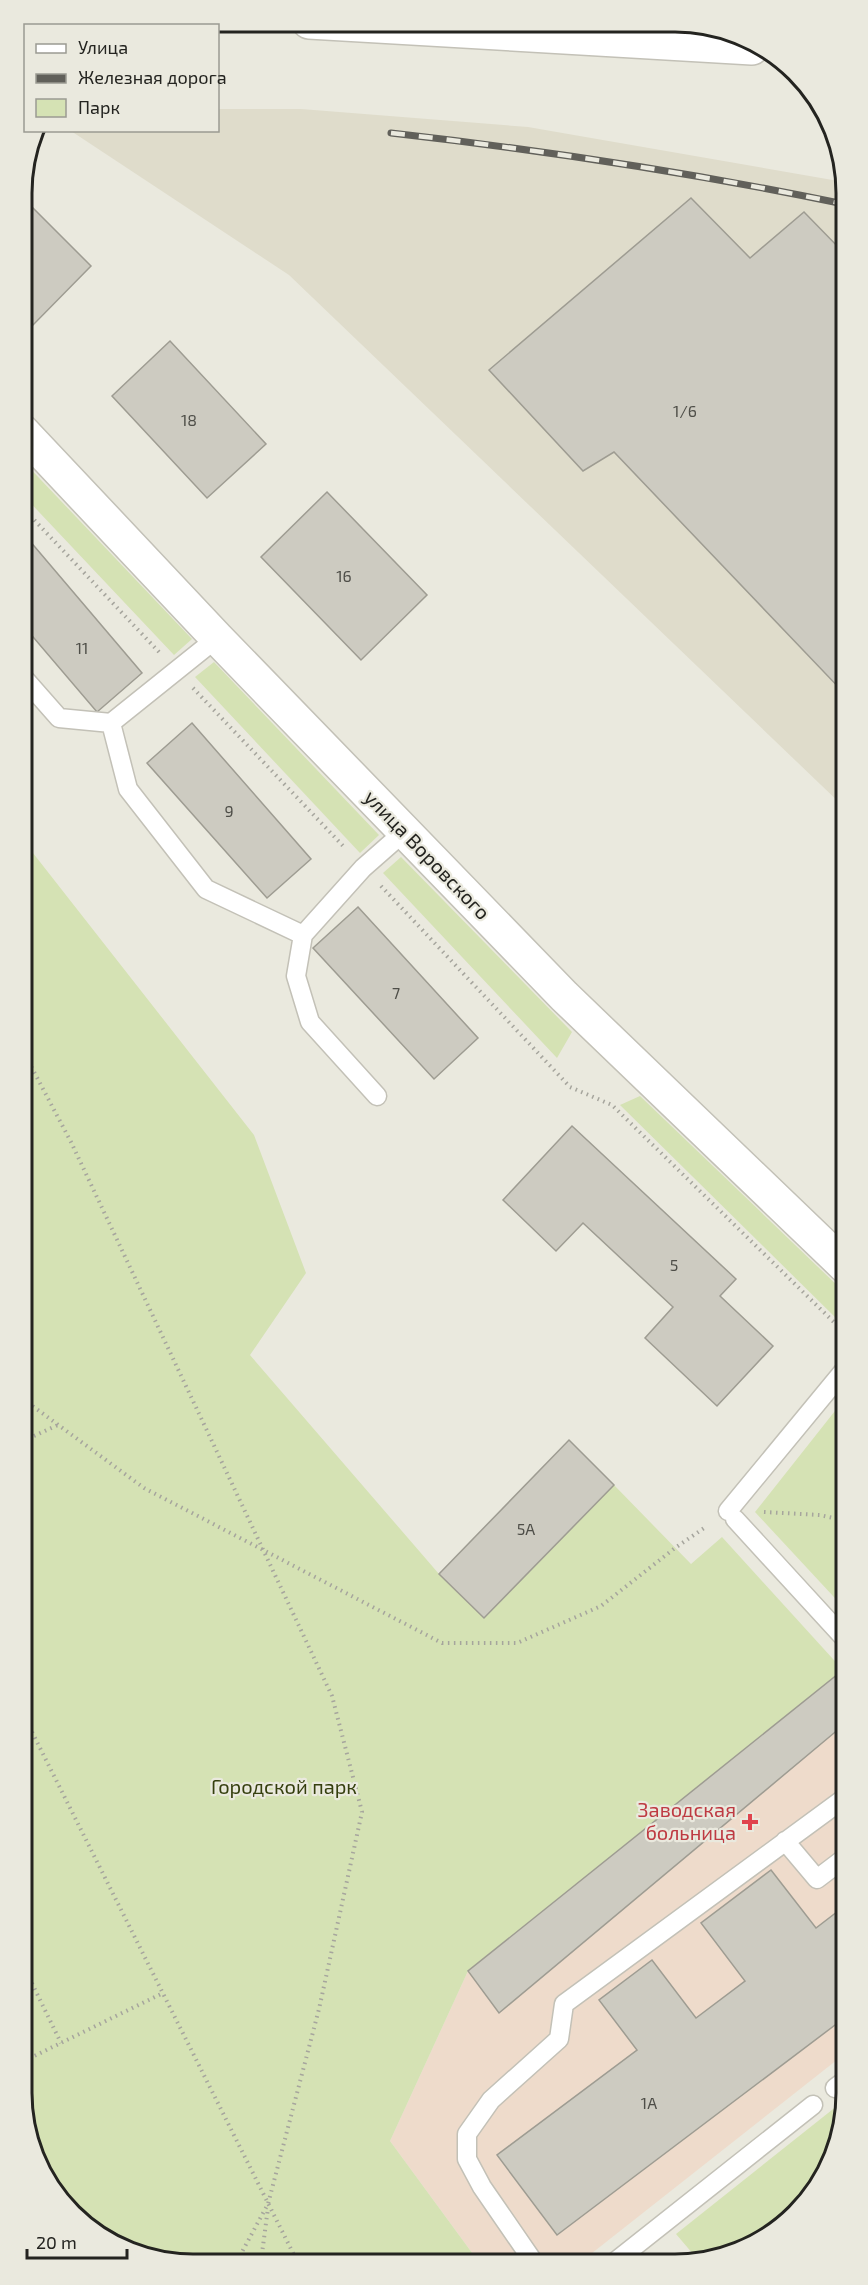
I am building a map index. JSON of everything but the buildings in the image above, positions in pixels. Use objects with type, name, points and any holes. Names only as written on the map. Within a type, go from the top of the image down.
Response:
[{"type":"street","points":[[479,32],[745,48]]},
{"type":"street","name":"улица Воровского","points":[[32,441],[217,638],[564,996],[836,1257]]},
{"type":"lane","points":[[32,687],[59,718],[111,723],[217,638]]},
{"type":"lane","points":[[111,723],[128,789],[206,889],[303,935]]},
{"type":"lane","points":[[377,1096],[310,1022],[296,976],[303,935],[363,868],[404,832]]},
{"type":"lane","points":[[836,1381],[732,1515],[836,1629]]},
{"type":"lane","points":[[528,2254],[482,2187],[467,2159],[466,2134],[491,2100],[559,2039],[564,2004],[836,1804]]},
{"type":"lane","points":[[786,1841],[817,1879],[836,1865]]},
{"type":"lane","points":[[625,2254],[813,2105]]},
{"type":"path","points":[[32,517],[570,1087],[612,1105],[836,1324]]},
{"type":"path","points":[[32,1067],[71,1142],[332,1696],[362,1812],[319,2008],[268,2204],[262,2254]]},
{"type":"path","points":[[31,1405],[144,1488],[442,1643],[517,1643],[601,1605],[675,1548],[732,1515],[820,1515],[836,1519]]},
{"type":"path","points":[[31,1438],[58,1425]]},
{"type":"path","points":[[31,1730],[293,2254]]},
{"type":"path","points":[[31,1981],[61,2043]]},
{"type":"path","points":[[31,2058],[163,1993]]},
{"type":"path","points":[[241,2254],[268,2204]]},
{"type":"shaded area","points":[[219,109],[301,109],[528,127],[835,181],[836,799],[289,275],[73,132],[219,132]]},
{"type":"shaded area","name":"Заводская больница","points":[[836,1676],[836,2061],[591,2254],[473,2254],[390,2141],[468,1971]]},
{"type":"green space","points":[[32,470],[192,639],[174,655],[32,504]]},
{"type":"green space","points":[[214,662],[379,835],[360,853],[195,677]]},
{"type":"green space","name":"Городской парк","points":[[32,851],[254,1135],[306,1273],[250,1355],[439,1574],[484,1617],[614,1485],[691,1564],[722,1537],[836,1662],[836,1676],[468,1971],[390,2141],[473,2254],[192,2254],[141,2245],[121,2237],[86,2214],[65,2191],[53,2173],[37,2134],[31,2092]]},
{"type":"green space","points":[[401,857],[572,1032],[557,1058],[383,873]]},
{"type":"green space","points":[[640,1096],[836,1284],[836,1318],[620,1105]]},
{"type":"green space","points":[[836,1410],[836,1599],[755,1512]]},
{"type":"green space","points":[[835,2107],[831,2134],[815,2173],[797,2199],[782,2214],[756,2232],[737,2241],[697,2252],[692,2252],[676,2234]]},
{"type":"railway","points":[[391,133],[618,163],[836,202]]},
{"type":"place","name":"Заводская больница","points":[[750,1822]]}]
